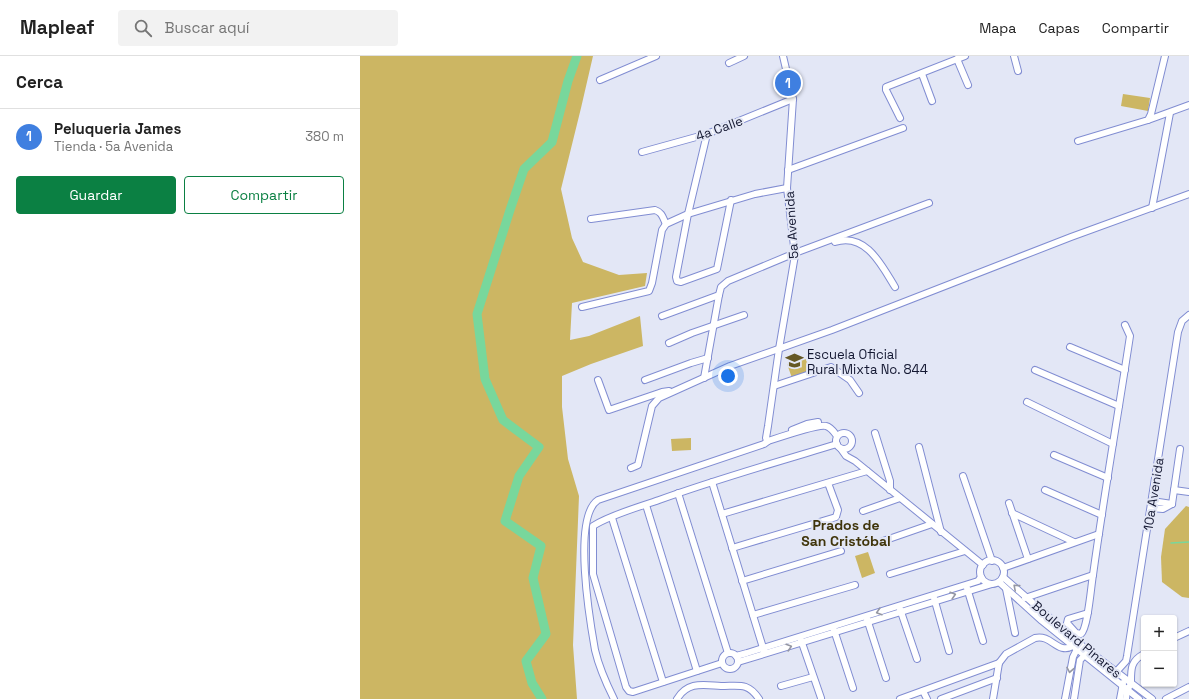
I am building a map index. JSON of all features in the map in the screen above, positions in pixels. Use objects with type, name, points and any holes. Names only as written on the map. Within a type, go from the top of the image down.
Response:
[{"type":"street","points":[[600,80],[656,56]]},
{"type":"street","points":[[729,63],[744,56]]},
{"type":"street","name":"5a Avenida","points":[[768,441],[766,438],[795,254],[787,188],[793,99],[782,56]]},
{"type":"street","points":[[900,118],[886,88],[965,56]]},
{"type":"street","points":[[1014,56],[1018,71]]},
{"type":"street","points":[[1148,120],[1151,114],[1165,56]]},
{"type":"street","points":[[957,59],[968,86]]},
{"type":"street","points":[[922,74],[932,101]]},
{"type":"street","name":"4a Calle","points":[[642,152],[707,134],[793,99]]},
{"type":"street","points":[[1078,141],[1189,106]]},
{"type":"street","points":[[1152,208],[1170,113]]},
{"type":"street","points":[[788,170],[903,128]]},
{"type":"street","points":[[707,134],[688,214],[676,278],[677,281],[682,282],[717,269],[731,200]]},
{"type":"street","points":[[582,307],[649,290],[652,283],[662,230],[666,224],[688,214],[731,200],[787,188]]},
{"type":"street","points":[[631,468],[638,465],[652,406],[659,398],[730,366],[832,330],[1071,237],[1189,194]]},
{"type":"street","points":[[704,378],[719,295],[721,287],[728,280],[929,203]]},
{"type":"street","points":[[591,219],[655,210],[662,214],[666,224]]},
{"type":"street","points":[[795,254],[841,240],[856,242],[863,245],[874,255],[895,287]]},
{"type":"street","points":[[662,316],[719,295]]},
{"type":"street","points":[[669,343],[744,315]]},
{"type":"street","name":"10a Avenida","points":[[1116,672],[1126,661],[1178,332],[1182,321],[1189,315]]},
{"type":"street","points":[[1088,613],[1130,336],[1125,325]]},
{"type":"street","points":[[1070,347],[1125,370]]},
{"type":"street","points":[[645,380],[708,358]]},
{"type":"street","points":[[774,386],[831,367],[850,380],[858,393]]},
{"type":"street","points":[[1035,370],[1119,406]]},
{"type":"street","points":[[598,380],[609,410],[662,392],[679,390]]},
{"type":"street","points":[[1027,402],[1113,444]]},
{"type":"street","points":[[614,699],[604,678],[595,650],[587,592],[584,556],[586,526],[592,506],[598,500],[764,444],[768,441],[801,429],[829,423],[838,435]]},
{"type":"street","points":[[838,435],[845,433],[850,435],[852,442],[850,447],[855,461]]},
{"type":"street","points":[[875,433],[890,481],[890,490]]},
{"type":"street","points":[[838,435],[836,440],[846,456],[855,461],[983,565]]},
{"type":"street","points":[[722,663],[633,692],[629,691],[626,687],[593,574],[593,526],[678,493],[712,482],[839,446],[846,449],[850,447]]},
{"type":"street","points":[[919,447],[942,532]]},
{"type":"street","points":[[1151,504],[1172,504],[1180,449]]},
{"type":"street","points":[[1054,455],[1108,478]]},
{"type":"street","points":[[722,514],[867,471]]},
{"type":"street","points":[[963,476],[992,561]]},
{"type":"street","points":[[712,482],[764,651]]},
{"type":"street","points":[[732,548],[836,517],[838,510],[828,482]]},
{"type":"street","points":[[1046,490],[1102,515]]},
{"type":"street","points":[[1174,490],[1189,492]]},
{"type":"street","points":[[678,493],[728,653],[737,659]]},
{"type":"street","points":[[863,511],[900,498]]},
{"type":"street","points":[[1008,502],[1028,559]]},
{"type":"street","points":[[646,505],[697,671]]},
{"type":"street","points":[[1012,513],[1074,542]]},
{"type":"street","points":[[612,518],[664,682]]},
{"type":"street","points":[[883,541],[932,524]]},
{"type":"street","points":[[1003,568],[1099,534]]},
{"type":"street","points":[[742,581],[841,551]]},
{"type":"street","points":[[890,574],[965,551]]},
{"type":"street","points":[[737,659],[967,588],[992,584],[1001,579],[1003,568],[999,563],[992,561],[985,563],[980,571],[981,577],[986,582],[992,584]]},
{"type":"street","points":[[1020,602],[1027,597],[1093,575]]},
{"type":"street","points":[[967,588],[978,581],[981,577]]},
{"type":"street","name":"Boulevard Pinares","points":[[1001,579],[1006,589],[1020,602],[1042,621],[1077,645]]},
{"type":"street","name":"Boulevard Pinares","points":[[1001,579],[1027,597],[1122,686],[1129,687],[1152,699]]},
{"type":"street","points":[[753,615],[855,585]]},
{"type":"street","points":[[967,588],[983,641]]},
{"type":"street","points":[[1006,589],[1015,633]]},
{"type":"street","points":[[934,598],[949,651]]},
{"type":"street","points":[[900,609],[917,659]]},
{"type":"street","points":[[867,619],[886,678]]},
{"type":"street","points":[[833,629],[852,688]]},
{"type":"street","points":[[1177,637],[1189,631]]},
{"type":"street","points":[[993,699],[999,663],[1006,654],[1035,638],[1040,637],[1047,639],[1060,648],[1065,649],[1077,645]]},
{"type":"street","points":[[801,640],[820,698]]},
{"type":"street","points":[[1065,699],[1073,657],[1077,645]]},
{"type":"street","points":[[722,663],[722,658],[728,653]]},
{"type":"street","points":[[1074,699],[1080,660],[1087,654]]},
{"type":"street","name":"Boulevard Pinares","points":[[1087,654],[1125,679],[1129,687],[1139,699]]},
{"type":"street","points":[[1126,699],[1134,662],[1141,656]]},
{"type":"street","points":[[722,663],[725,667],[732,669],[736,666],[737,659]]},
{"type":"street","points":[[900,699],[999,663]]},
{"type":"street","points":[[1120,699],[1122,686],[1125,679],[1131,675]]},
{"type":"street","points":[[781,686],[813,677]]},
{"type":"street","points":[[941,699],[997,678]]},
{"type":"street","points":[[677,699],[682,692],[698,685],[707,684],[720,686],[736,684],[744,686],[755,692],[759,699]]},
{"type":"street","points":[[1166,699],[1189,687]]},
{"type":"street","points":[[923,691],[927,699]]},
{"type":"shaded area","points":[[360,56],[593,56],[561,189],[572,238],[583,262],[619,275],[647,273],[645,286],[572,303],[570,340],[589,336],[640,316],[643,346],[562,376],[562,407],[568,459],[579,496],[573,645],[577,699],[360,699]]},
{"type":"shaded area","points":[[1123,94],[1150,98],[1148,111],[1121,106]]},
{"type":"shaded area","points":[[805,357],[810,371],[792,378],[787,364]]},
{"type":"shaded area","points":[[691,438],[691,450],[672,451],[671,439]]},
{"type":"shaded area","points":[[1186,506],[1189,507],[1189,598],[1182,597],[1162,582],[1161,557],[1165,529]]},
{"type":"shaded area","points":[[868,552],[875,573],[862,578],[855,556]]},
{"type":"waterway","points":[[542,699],[532,683],[526,661],[546,634],[533,578],[541,546],[505,521],[519,476],[539,447],[503,420],[485,379],[477,314],[524,169],[552,142],[568,81],[577,56]]},
{"type":"waterway","points":[[1171,543],[1189,542]]},
{"type":"place","name":"Peluqueria James","points":[[788,83]]},
{"type":"place","name":"Escuela Oficial Rural Mixta No. 844","points":[[794,361]]},
{"type":"district","name":"Prados de San Cristóbal","points":[[846,534]]}]
